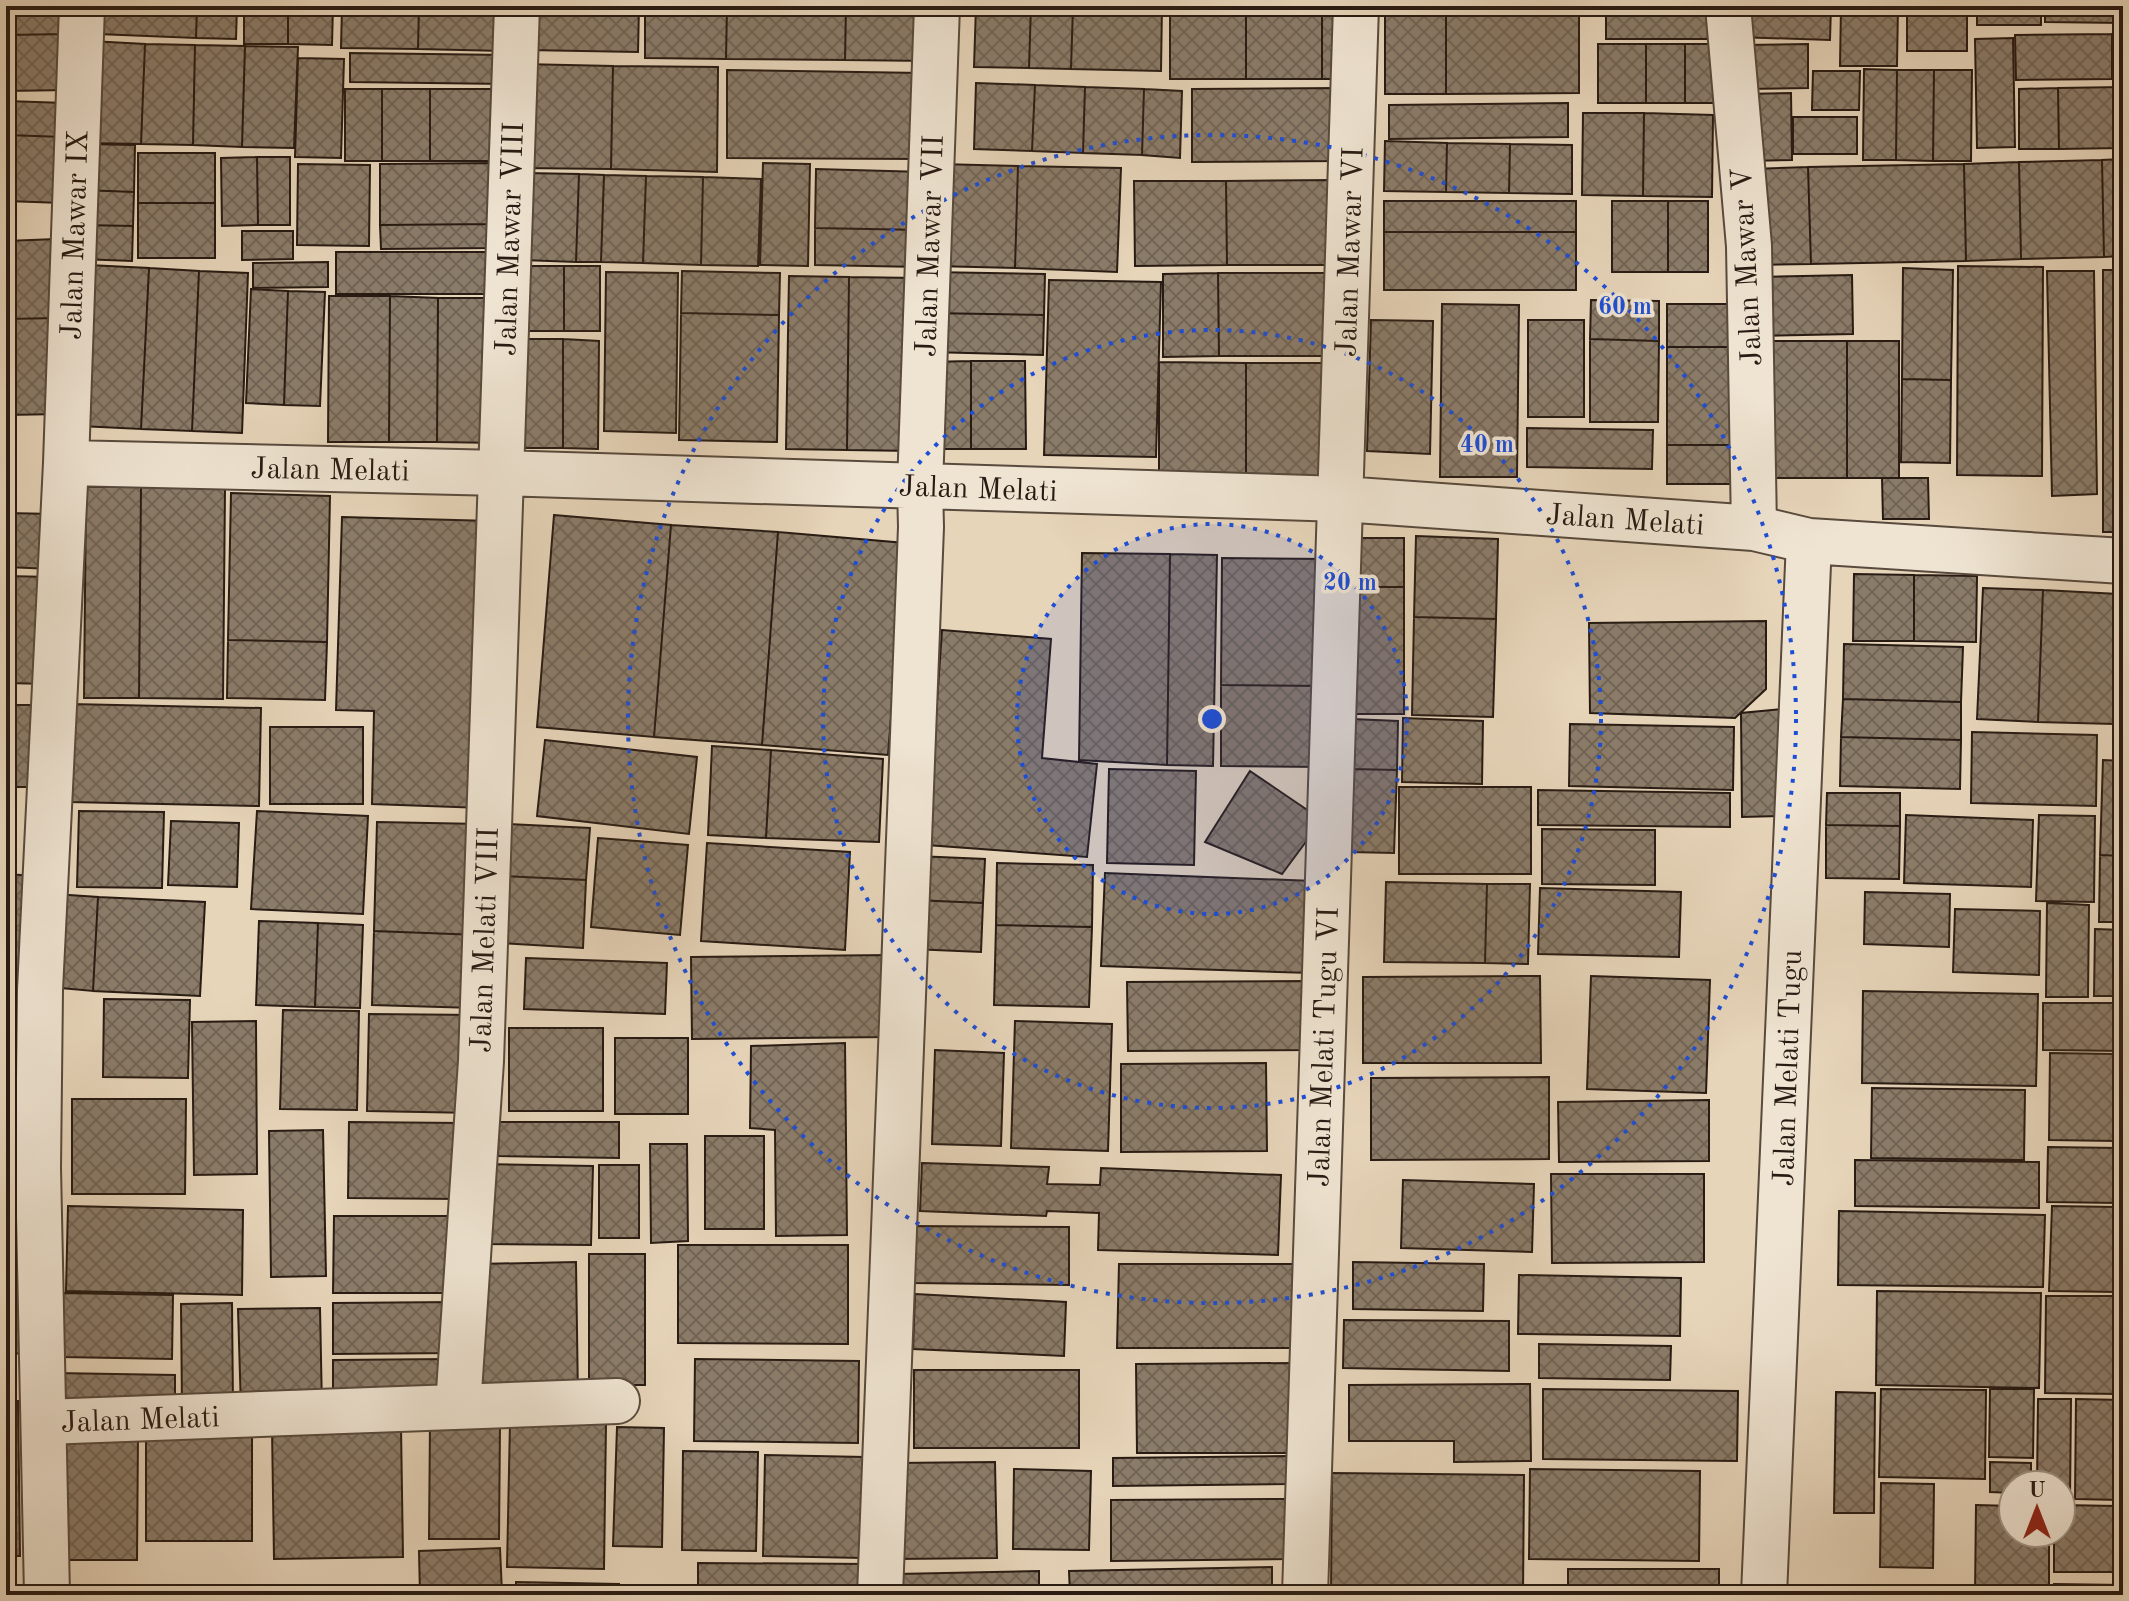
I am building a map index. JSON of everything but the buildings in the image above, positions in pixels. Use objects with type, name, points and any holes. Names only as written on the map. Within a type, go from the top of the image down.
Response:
[{"type":"street","name":"Jalan Mawar IX","points":[[66,463],[82,6]]},
{"type":"street","name":"Jalan Mawar VIII","points":[[501,473],[517,6]]},
{"type":"street","name":"Jalan Mawar VII","points":[[880,1595],[921,527],[937,6]]},
{"type":"street","name":"Jalan Mawar VI","points":[[1342,499],[1356,6]]},
{"type":"street","name":"Jalan Mawar V","points":[[1728,6],[1749,246],[1754,528]]},
{"type":"street","name":"Jalan Melati","points":[[617,1401],[44,1422],[38,1168],[40,990],[66,463],[1342,499],[1754,528],[1809,541],[2123,561]]},
{"type":"street","name":"Jalan Melati VIII","points":[[458,1407],[481,1061],[501,473]]},
{"type":"street","name":"Jalan Melati Tugu VI","points":[[1305,1595],[1342,499]]},
{"type":"street","name":"Jalan Melati Tugu","points":[[1764,1595],[1809,541]]},
{"type":"street","points":[[44,1422],[47,1595]]}]
